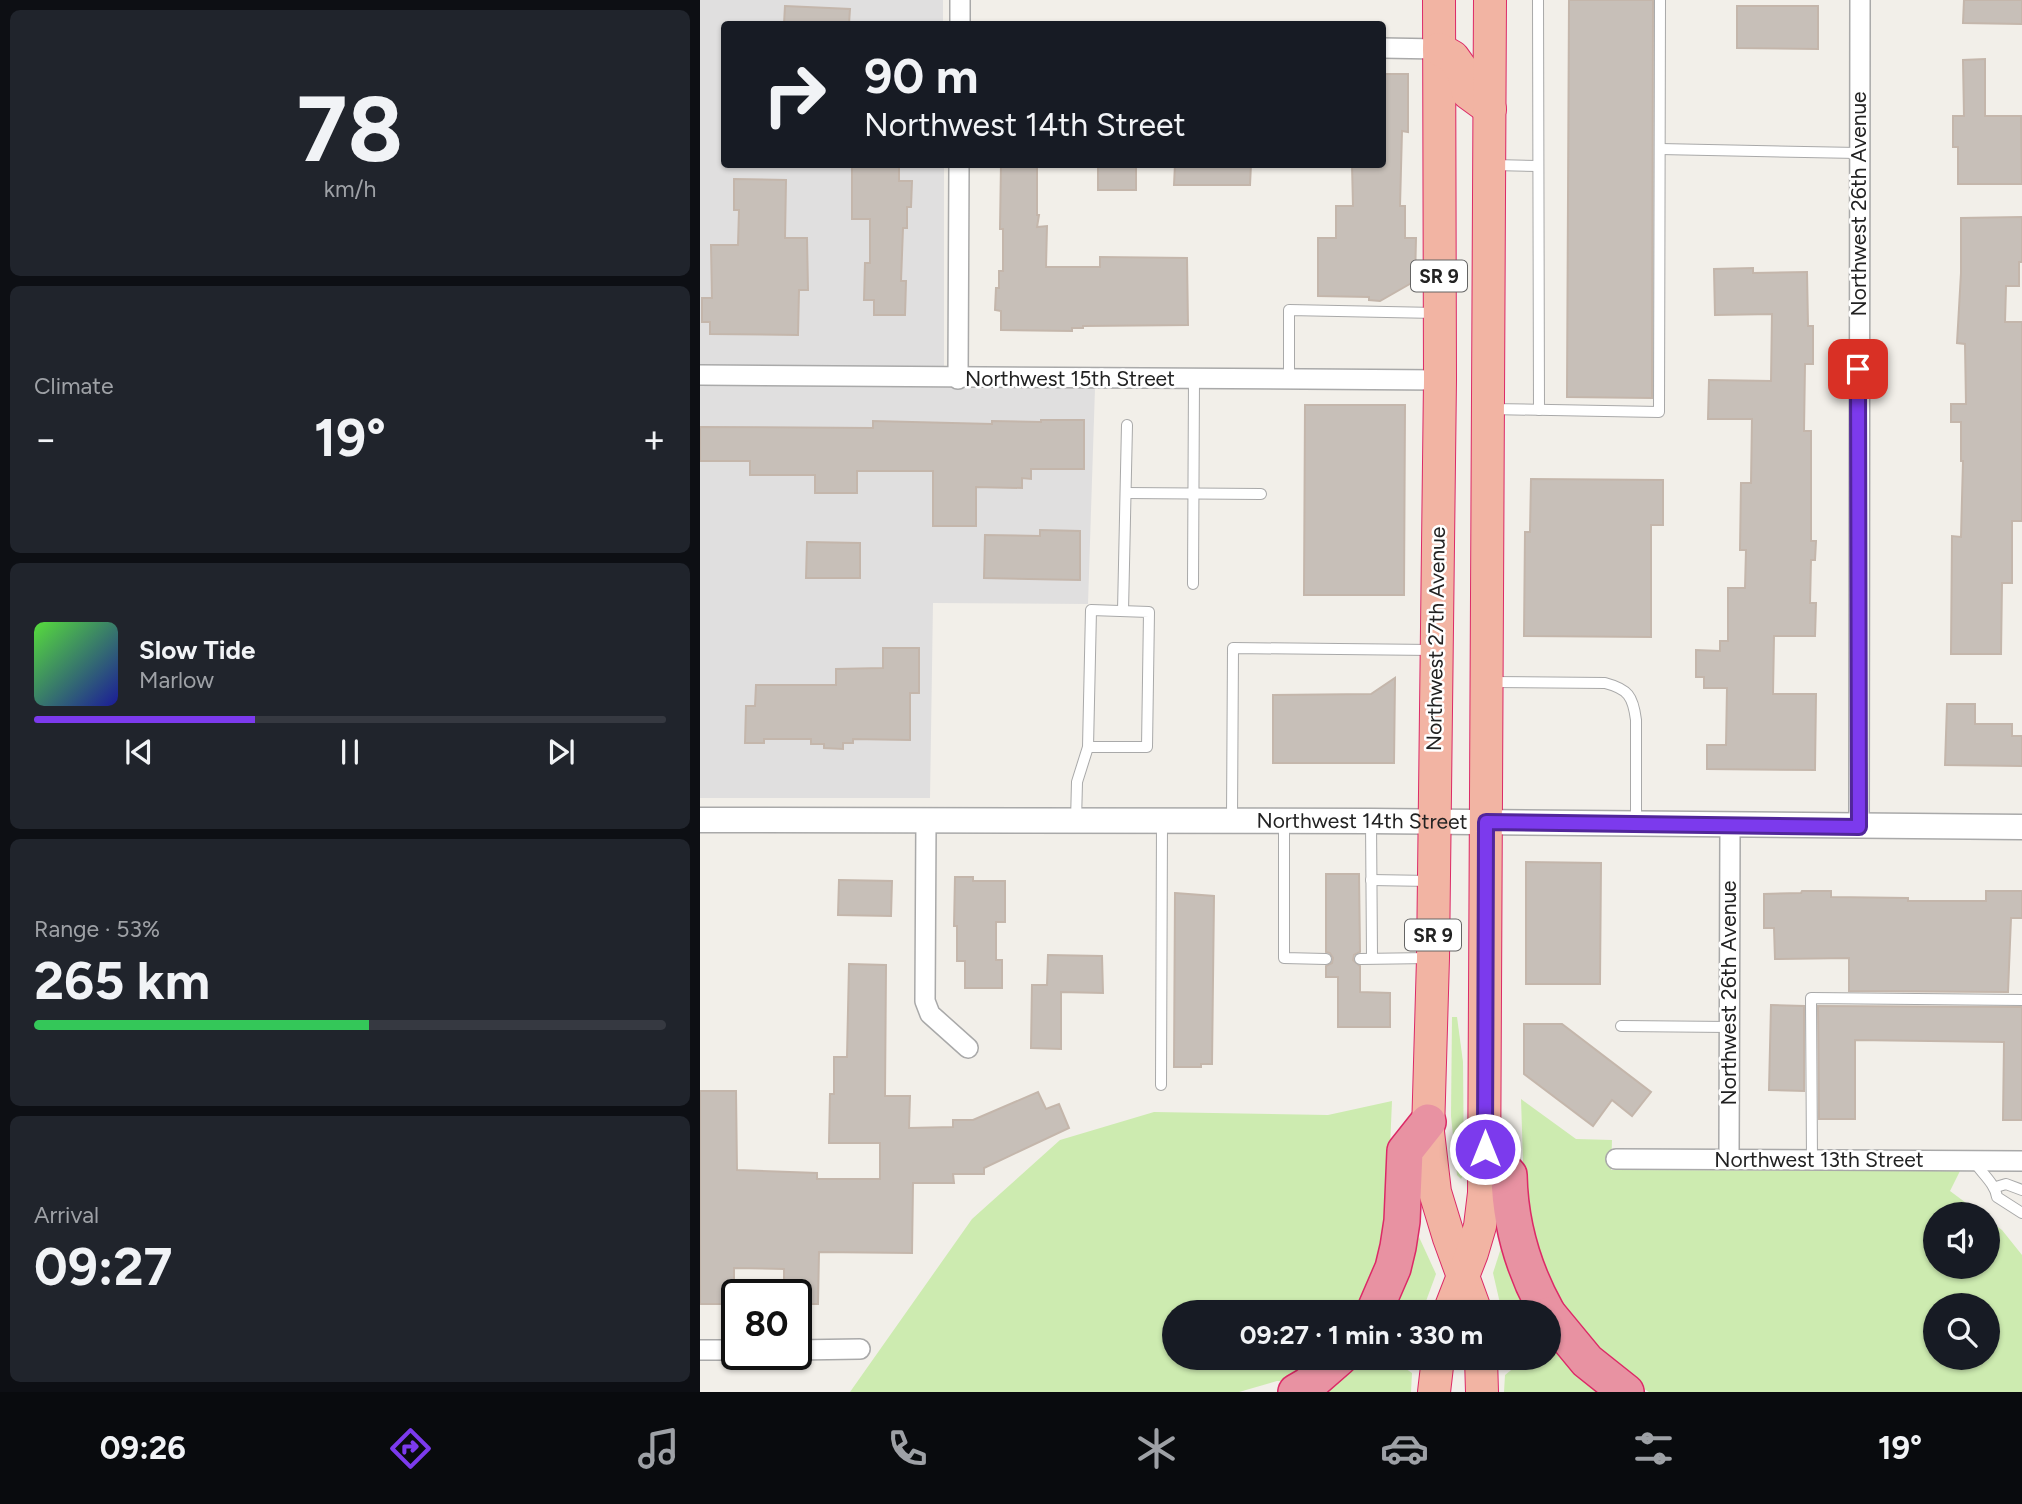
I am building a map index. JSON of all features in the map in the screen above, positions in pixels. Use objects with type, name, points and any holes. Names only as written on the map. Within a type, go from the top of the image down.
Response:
[{"type":"highway","name":"Northwest 27th Avenue","points":[[1439,0],[1440,380],[1433,958],[1428,1122],[1435,1192],[1472,1300]]},
{"type":"highway","points":[[1464,0],[1474,10],[1490,10]]},
{"type":"highway","name":"SR 9","points":[[1453,1300],[1480,1226],[1484,1192],[1490,10]]},
{"type":"highway","points":[[1439,49],[1453,57],[1463,71],[1468,93],[1490,109]]},
{"type":"highway","points":[[1379,1300],[1393,1268],[1398,1247],[1405,1151],[1428,1122]]},
{"type":"highway","points":[[1485,1149],[1509,1175],[1509,1200],[1517,1244],[1540,1300]]},
{"type":"highway","points":[[1561,1330],[1587,1361],[1626,1392]]},
{"type":"highway","points":[[1296,1392],[1325,1370]]},
{"type":"highway","points":[[1434,1392],[1437,1370]]},
{"type":"highway","points":[[1481,1370],[1482,1392]]},
{"type":"street","points":[[960,0],[960,21]]},
{"type":"street","name":"Northwest 26th Avenue","points":[[1859,827],[1860,0]]},
{"type":"street","points":[[1386,48],[1439,49]]},
{"type":"street","points":[[958,379],[959,168]]},
{"type":"street","name":"Northwest 15th Street","points":[[700,375],[958,379],[1440,380]]},
{"type":"street","name":"Northwest 14th Street","points":[[700,820],[1434,821],[2022,827]]},
{"type":"street","points":[[926,821],[925,1001],[930,1014],[968,1048]]},
{"type":"street","name":"Northwest 26th Avenue","points":[[1729,1159],[1730,826]]},
{"type":"street","name":"Northwest 13th Street","points":[[1616,1159],[2022,1161]]},
{"type":"street","points":[[812,1350],[860,1349]]},
{"type":"street","points":[[700,1350],[721,1350]]},
{"type":"lane","points":[[1538,0],[1539,410]]},
{"type":"lane","points":[[1489,409],[1660,412],[1660,0]]},
{"type":"lane","points":[[1660,149],[1858,153]]},
{"type":"lane","points":[[1490,165],[1538,166]]},
{"type":"lane","points":[[1289,380],[1289,310],[1440,313]]},
{"type":"lane","points":[[1193,584],[1194,379]]},
{"type":"lane","points":[[1123,611],[1127,425]]},
{"type":"lane","points":[[1125,493],[1261,494]]},
{"type":"lane","points":[[1076,822],[1077,782],[1088,747],[1091,610],[1149,612],[1147,747],[1088,747]]},
{"type":"lane","points":[[1232,820],[1233,648],[1436,650]]},
{"type":"lane","points":[[1487,682],[1605,683],[1622,688],[1634,703],[1636,720],[1636,824]]},
{"type":"lane","points":[[1161,1085],[1162,821]]},
{"type":"lane","points":[[1284,821],[1284,958],[1326,959]]},
{"type":"lane","points":[[1371,821],[1372,957]]},
{"type":"lane","points":[[1371,880],[1434,881]]},
{"type":"lane","points":[[1360,959],[1433,958]]},
{"type":"lane","points":[[1812,1160],[1811,998],[2022,1000]]},
{"type":"lane","points":[[1620,1026],[1729,1027]]},
{"type":"lane","points":[[1974,1161],[1982,1174],[1996,1187],[1997,1196],[2022,1213]]},
{"type":"lane","points":[[1996,1187],[2006,1184],[2022,1190]]},
{"type":"shaded area","points":[[700,0],[943,0],[943,21],[721,21],[721,168],[944,168],[944,386],[1095,388],[1088,604],[933,603],[930,798],[700,798]]},
{"type":"green space","points":[[1452,1017],[1457,1017],[1463,1062],[1464,1173],[1461,1179],[1457,1175],[1451,1116]]},
{"type":"green space","points":[[1521,1099],[1576,1139],[1612,1140],[1611,1170],[1960,1171],[1950,1191],[1965,1202],[1923,1202],[1923,1279],[2000,1279],[2000,1229],[2002,1230],[2022,1255],[2022,1392],[1649,1392],[1609,1367],[1558,1297],[1535,1250],[1524,1192]]},
{"type":"green space","points":[[1392,1101],[1388,1194],[1379,1257],[1359,1300],[1162,1300],[1162,1370],[1310,1370],[1294,1382],[1277,1381],[1239,1392],[850,1392],[972,1219],[1060,1140],[1154,1112],[1328,1115]]},
{"type":"green space","points":[[1419,1237],[1436,1274],[1426,1300],[1395,1300]]},
{"type":"green space","points":[[1503,1248],[1526,1300],[1499,1300],[1493,1273]]},
{"type":"green space","points":[[1561,1353],[1601,1392],[1504,1392],[1505,1375],[1511,1370],[1561,1370]]},
{"type":"green space","points":[[1347,1370],[1408,1370],[1412,1373],[1411,1392],[1324,1392]]},
{"type":"building","points":[[1569,0],[1653,0],[1652,398],[1567,397]]},
{"type":"building","points":[[1964,0],[2022,0],[2022,24],[1963,23]]},
{"type":"building","points":[[785,6],[850,9],[849,21],[784,21]]},
{"type":"building","points":[[1737,6],[1818,6],[1818,49],[1737,48]]},
{"type":"building","points":[[1985,59],[1985,116],[2021,116],[2022,184],[1958,184],[1958,147],[1953,147],[1953,116],[1964,116],[1963,60]]},
{"type":"building","points":[[1386,74],[1408,74],[1408,132],[1402,131],[1400,206],[1405,206],[1405,238],[1416,238],[1415,281],[1380,301],[1369,300],[1369,297],[1318,296],[1318,238],[1336,238],[1336,206],[1353,206],[1352,168],[1386,168]]},
{"type":"building","points":[[852,168],[899,168],[899,181],[912,181],[911,207],[907,207],[907,228],[903,228],[901,281],[906,281],[905,315],[874,315],[874,300],[864,300],[865,263],[870,263],[870,219],[852,219]]},
{"type":"building","points":[[1001,168],[1037,168],[1037,227],[1047,226],[1046,267],[1100,267],[1100,257],[1187,258],[1188,325],[1083,326],[1072,328],[1072,331],[1001,330],[1001,311],[995,310],[999,271],[1003,271],[1003,229],[1000,229]]},
{"type":"building","points":[[1098,168],[1136,168],[1136,190],[1098,190]]},
{"type":"building","points":[[1175,168],[1251,168],[1250,185],[1174,185]]},
{"type":"building","points":[[734,179],[786,180],[785,238],[807,238],[808,290],[799,290],[798,335],[710,334],[710,322],[702,322],[702,298],[712,298],[711,245],[738,245],[739,210],[734,210]]},
{"type":"building","points":[[2022,217],[2019,286],[2006,286],[2005,322],[2022,322],[2022,521],[2012,521],[2012,583],[2002,583],[2001,654],[1951,654],[1952,536],[1961,537],[1963,461],[1961,422],[1951,422],[1951,404],[1966,404],[1965,344],[1957,343],[1961,218]]},
{"type":"building","points":[[1753,268],[1753,273],[1807,272],[1808,326],[1813,326],[1813,364],[1805,364],[1804,431],[1811,431],[1811,541],[1816,541],[1815,560],[1811,560],[1810,603],[1816,603],[1815,636],[1774,636],[1773,694],[1816,694],[1815,770],[1707,769],[1707,745],[1726,745],[1727,688],[1704,688],[1704,677],[1696,677],[1696,650],[1720,651],[1720,641],[1728,641],[1728,588],[1745,588],[1746,550],[1740,550],[1741,483],[1751,483],[1752,419],[1708,419],[1709,380],[1771,381],[1772,314],[1715,315],[1714,269]]},
{"type":"building","points":[[1305,405],[1405,405],[1404,595],[1304,595]]},
{"type":"building","points":[[1084,420],[1084,469],[1031,469],[1031,479],[1022,478],[1022,488],[976,487],[976,526],[933,526],[933,471],[857,471],[857,493],[815,493],[815,475],[750,475],[750,461],[700,461],[700,427],[873,428],[873,421],[992,424],[992,421]]},
{"type":"building","points":[[1531,479],[1663,480],[1663,525],[1651,525],[1651,637],[1524,636],[1525,532],[1530,532]]},
{"type":"building","points":[[1040,530],[1080,531],[1080,580],[984,578],[985,535],[1040,536]]},
{"type":"building","points":[[807,542],[860,543],[860,578],[806,578]]},
{"type":"building","points":[[883,648],[919,648],[919,693],[910,693],[910,740],[853,739],[853,743],[843,743],[843,749],[811,744],[811,739],[764,739],[764,743],[745,743],[746,706],[755,706],[756,685],[836,685],[836,669],[883,668]]},
{"type":"building","points":[[1395,678],[1394,763],[1273,763],[1273,695],[1371,694]]},
{"type":"building","points":[[1947,704],[1975,704],[1975,724],[2012,724],[2012,736],[2022,736],[2022,766],[1945,765]]},
{"type":"building","points":[[1526,862],[1601,863],[1600,984],[1526,984]]},
{"type":"building","points":[[1326,874],[1359,874],[1360,952],[1354,955],[1353,960],[1360,966],[1360,992],[1390,993],[1390,1027],[1338,1027],[1338,977],[1326,977],[1326,966],[1332,963],[1333,958],[1326,952]]},
{"type":"building","points":[[955,877],[973,877],[973,881],[1005,881],[1005,922],[996,922],[996,960],[1002,960],[1002,988],[965,988],[965,961],[957,961],[957,926],[954,926]]},
{"type":"building","points":[[839,880],[892,881],[891,916],[838,915]]},
{"type":"building","points":[[1831,891],[1831,897],[1986,901],[1986,891],[2022,891],[2022,918],[2011,918],[2008,992],[1849,991],[1849,958],[1775,959],[1774,928],[1764,928],[1764,894]]},
{"type":"building","points":[[1175,893],[1214,896],[1212,1064],[1201,1064],[1201,1067],[1174,1067]]},
{"type":"building","points":[[1048,955],[1102,956],[1103,993],[1061,992],[1061,1049],[1031,1048],[1032,985],[1047,985]]},
{"type":"building","points":[[849,964],[886,965],[885,1096],[910,1096],[909,1128],[953,1127],[953,1120],[973,1120],[1038,1092],[1046,1109],[1059,1104],[1069,1128],[984,1168],[984,1174],[953,1174],[954,1183],[913,1183],[912,1253],[819,1252],[818,1304],[812,1304],[812,1279],[784,1279],[784,1269],[734,1268],[734,1279],[721,1279],[721,1304],[700,1304],[700,1091],[736,1091],[737,1170],[817,1173],[817,1179],[880,1179],[880,1143],[829,1143],[830,1094],[834,1094],[834,1057],[847,1057]]},
{"type":"building","points":[[1771,1005],[1804,1006],[1804,1091],[1769,1090]]},
{"type":"building","points":[[1818,1006],[2022,1007],[2022,1120],[2003,1120],[2004,1042],[1855,1040],[1855,1119],[1819,1119]]},
{"type":"building","points":[[1524,1024],[1562,1024],[1651,1092],[1632,1116],[1612,1100],[1593,1126],[1524,1074]]},
{"type":"route","points":[[1485,1149],[1486,822],[1859,827],[1858,369]]}]
